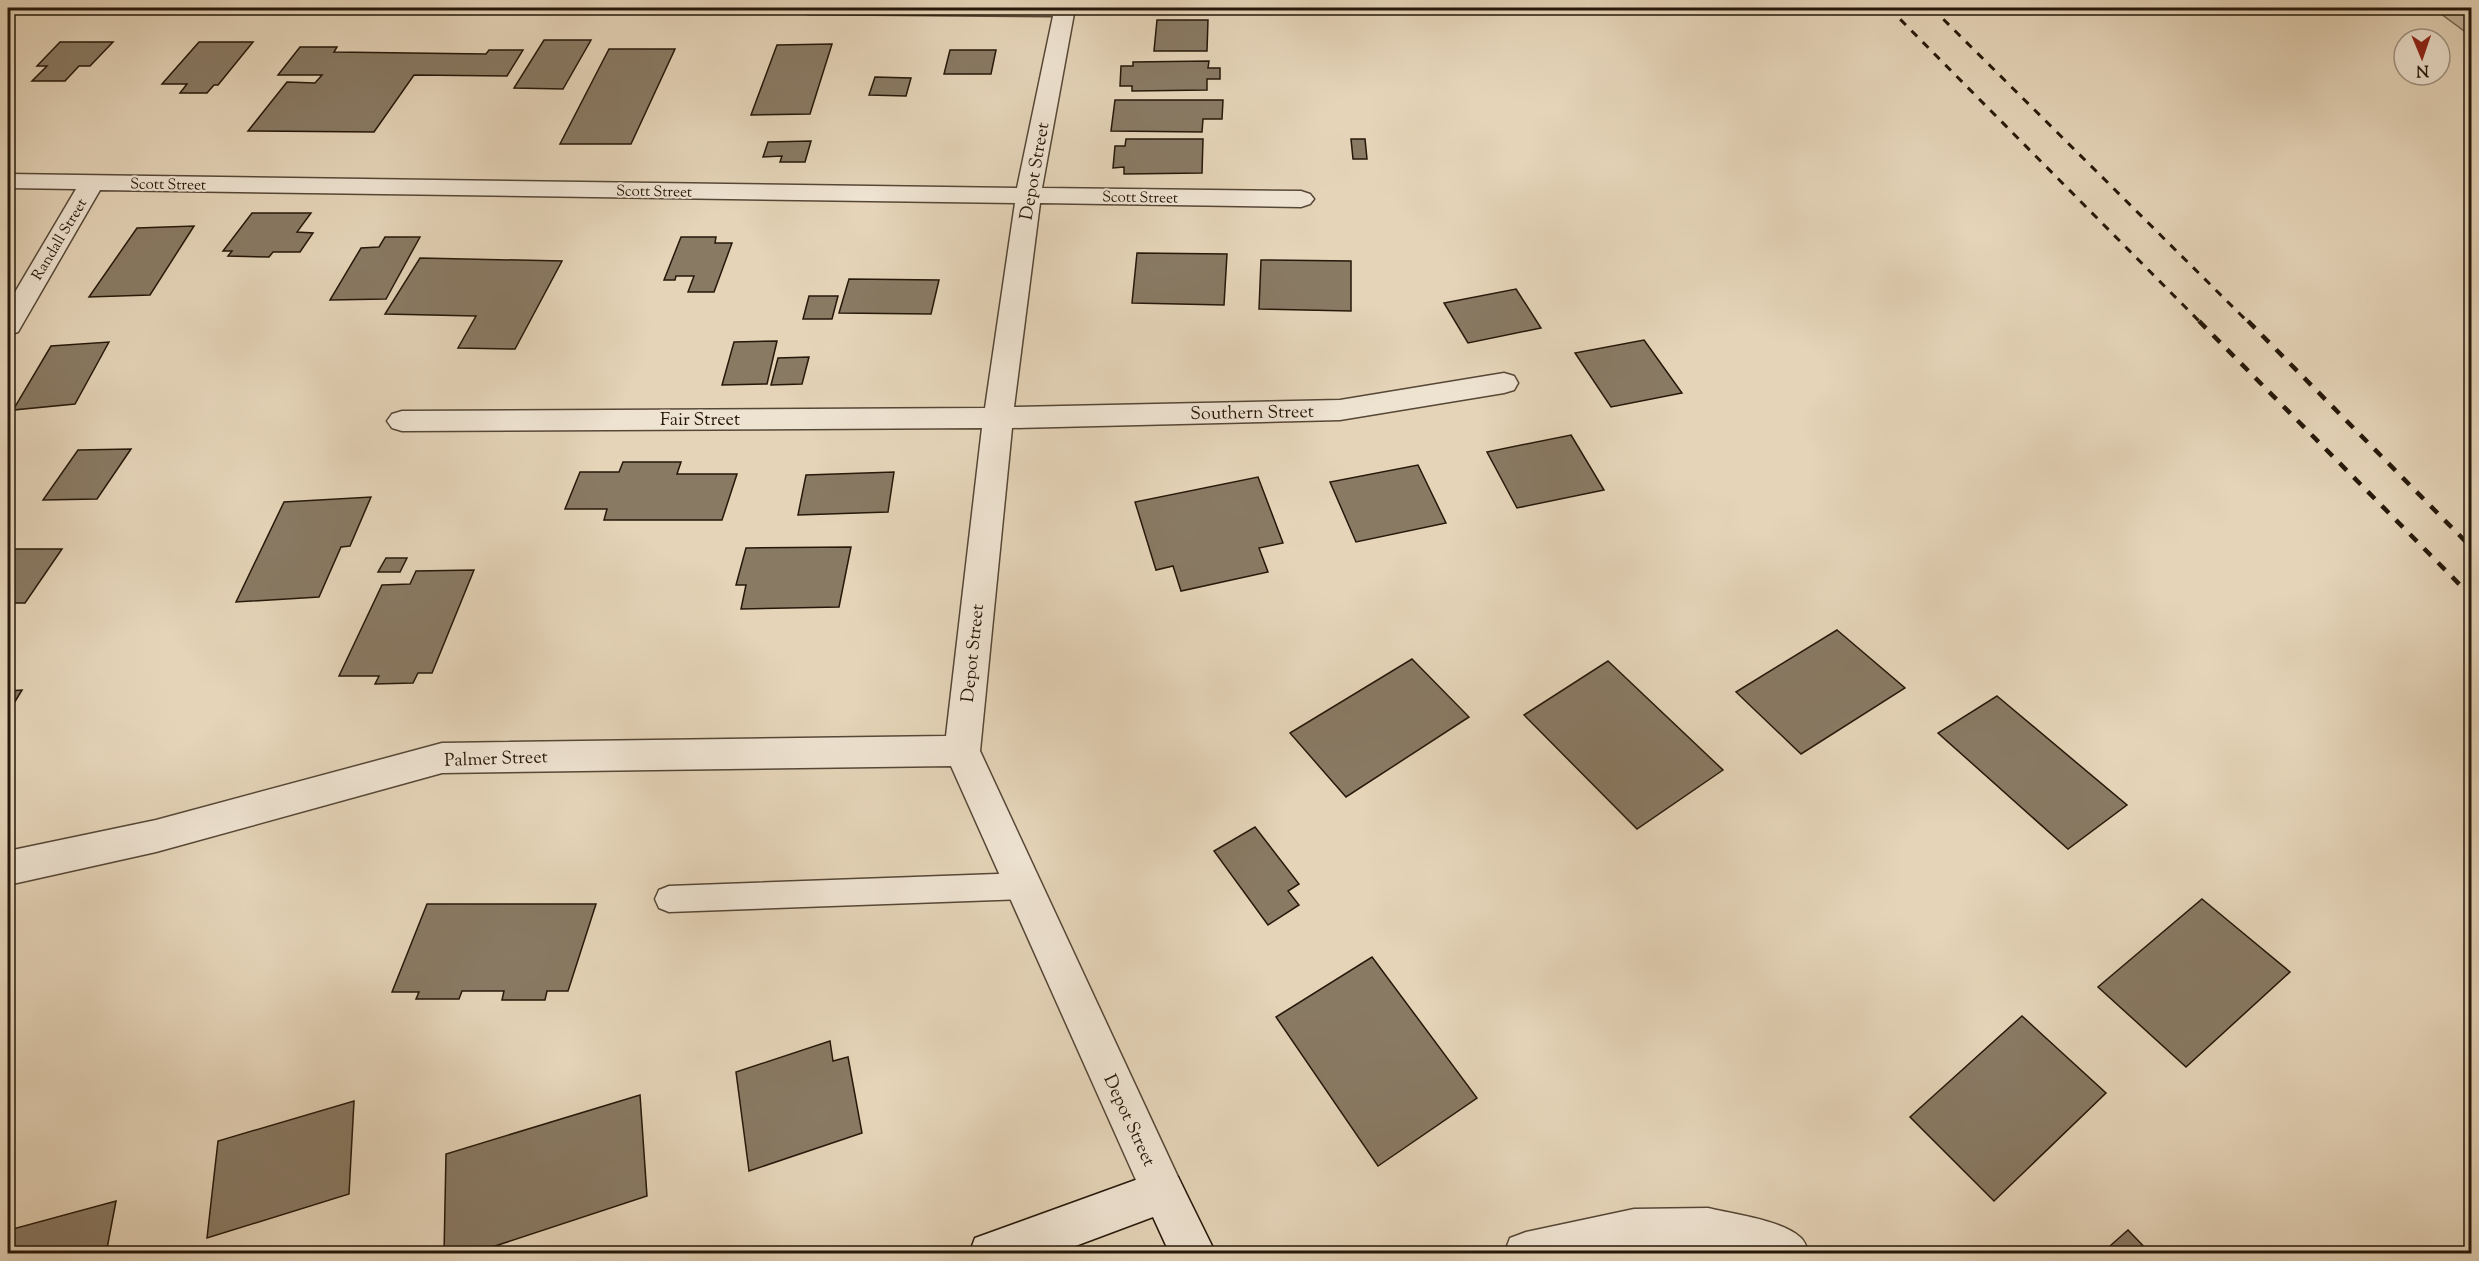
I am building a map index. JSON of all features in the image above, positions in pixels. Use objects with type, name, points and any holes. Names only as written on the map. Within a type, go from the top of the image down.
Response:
[{"type":"street","points":[[809,8],[1065,9]]},
{"type":"street","name":"Depot Street","points":[[1065,9],[1028,196],[998,417],[962,751],[1163,1192],[1194,1254]]},
{"type":"street","name":"Scott Street","points":[[8,181],[1301,199]]},
{"type":"street","name":"Randall Street","points":[[8,326],[92,183]]},
{"type":"street","name":"Southern Street","points":[[998,417],[1340,410],[1504,382]]},
{"type":"street","name":"Fair Street","points":[[402,421],[998,417]]},
{"type":"street","name":"Palmer Street","points":[[8,868],[156,836],[442,758],[962,751]]},
{"type":"street","points":[[991,1254],[1163,1192]]},
{"type":"street","points":[[1526,1254],[1634,1231],[1698,1230],[1708,1230],[1778,1248],[1787,1254]]},
{"type":"lane","points":[[669,900],[1023,885]]},
{"type":"shaded area","points":[[2433,8],[2471,8],[2471,36]]},
{"type":"building","points":[[1157,20],[1208,20],[1207,51],[1154,51]]},
{"type":"building","points":[[544,40],[591,40],[563,89],[514,88]]},
{"type":"building","points":[[60,42],[113,42],[90,66],[79,66],[65,81],[32,81],[47,66],[37,66]]},
{"type":"building","points":[[199,42],[253,42],[218,85],[214,85],[207,93],[180,93],[187,84],[162,84]]},
{"type":"building","points":[[832,44],[810,114],[751,115],[777,45]]},
{"type":"building","points":[[300,47],[337,47],[334,52],[486,54],[489,50],[523,50],[507,76],[414,75],[374,132],[248,131],[287,82],[315,83],[322,75],[278,75]]},
{"type":"building","points":[[609,49],[675,49],[631,144],[560,144]]},
{"type":"building","points":[[950,50],[996,50],[991,74],[944,74]]},
{"type":"building","points":[[1209,61],[1208,68],[1220,68],[1220,79],[1207,79],[1207,90],[1132,91],[1132,86],[1120,86],[1121,66],[1133,66],[1133,62]]},
{"type":"building","points":[[875,77],[911,78],[906,96],[869,95]]},
{"type":"building","points":[[1115,100],[1223,100],[1222,119],[1203,119],[1202,132],[1111,131]]},
{"type":"building","points":[[1126,139],[1203,139],[1202,173],[1124,174],[1124,167],[1113,168],[1115,146],[1125,146]]},
{"type":"building","points":[[1351,139],[1365,139],[1367,159],[1353,159]]},
{"type":"building","points":[[811,141],[805,162],[780,162],[782,156],[763,157],[768,142]]},
{"type":"building","points":[[252,213],[311,213],[297,232],[313,233],[300,252],[273,252],[269,257],[228,256],[232,251],[223,251]]},
{"type":"building","points":[[194,226],[150,295],[89,297],[137,228]]},
{"type":"building","points":[[385,237],[420,237],[386,299],[330,300],[361,248],[379,247]]},
{"type":"building","points":[[681,237],[716,237],[715,243],[732,243],[714,292],[688,292],[694,276],[676,276],[675,280],[664,280]]},
{"type":"building","points":[[1137,253],[1227,254],[1224,305],[1132,303]]},
{"type":"building","points":[[420,258],[562,261],[515,349],[458,348],[476,316],[385,314]]},
{"type":"building","points":[[1261,260],[1351,261],[1351,311],[1259,309]]},
{"type":"building","points":[[849,279],[939,280],[931,314],[839,313]]},
{"type":"building","points":[[1516,289],[1541,328],[1468,343],[1444,303]]},
{"type":"building","points":[[809,296],[838,296],[832,319],[803,319]]},
{"type":"building","points":[[1644,340],[1682,393],[1611,407],[1575,353]]},
{"type":"building","points":[[777,341],[767,384],[722,385],[734,342]]},
{"type":"building","points":[[109,342],[75,404],[13,410],[51,346]]},
{"type":"building","points":[[809,357],[802,384],[771,385],[778,358]]},
{"type":"building","points":[[1571,435],[1604,490],[1517,508],[1487,452]]},
{"type":"building","points":[[131,449],[97,499],[43,500],[78,450]]},
{"type":"building","points":[[623,462],[681,462],[677,474],[737,474],[722,520],[604,520],[607,509],[565,509],[580,472],[619,472]]},
{"type":"building","points":[[1418,465],[1446,523],[1356,542],[1330,482]]},
{"type":"building","points":[[894,472],[888,512],[798,515],[806,475]]},
{"type":"building","points":[[1258,477],[1283,543],[1259,548],[1268,572],[1181,591],[1173,566],[1156,570],[1135,502]]},
{"type":"building","points":[[371,497],[350,546],[341,547],[319,597],[236,602],[284,502]]},
{"type":"building","points":[[851,547],[839,607],[741,609],[746,585],[736,585],[746,548]]},
{"type":"building","points":[[8,549],[62,549],[25,603],[8,603]]},
{"type":"building","points":[[386,558],[407,558],[400,572],[378,572]]},
{"type":"building","points":[[474,570],[432,673],[418,673],[413,683],[375,684],[379,676],[339,676],[382,585],[410,584],[416,571]]},
{"type":"building","points":[[1837,630],[1905,688],[1801,754],[1736,692]]},
{"type":"building","points":[[1412,659],[1469,717],[1346,797],[1290,733]]},
{"type":"building","points":[[1608,661],[1723,770],[1637,829],[1524,715]]},
{"type":"building","points":[[22,690],[8,713],[8,691]]},
{"type":"building","points":[[1997,696],[2127,805],[2068,849],[1938,733]]},
{"type":"building","points":[[1255,827],[1299,884],[1288,891],[1299,905],[1268,925],[1214,851]]},
{"type":"building","points":[[2202,899],[2290,972],[2186,1067],[2098,987]]},
{"type":"building","points":[[427,904],[596,904],[568,991],[547,991],[545,1000],[502,1000],[504,991],[462,991],[459,999],[416,999],[419,992],[392,992]]},
{"type":"building","points":[[1372,957],[1477,1098],[1378,1166],[1276,1017]]},
{"type":"building","points":[[2022,1016],[2106,1093],[1994,1201],[1910,1117]]},
{"type":"building","points":[[830,1041],[833,1061],[848,1057],[862,1133],[749,1171],[736,1072]]},
{"type":"building","points":[[640,1095],[647,1196],[471,1254],[444,1254],[446,1154]]},
{"type":"building","points":[[354,1101],[349,1194],[207,1238],[218,1141]]},
{"type":"building","points":[[116,1201],[106,1254],[8,1254],[9,1230]]},
{"type":"building","points":[[2128,1230],[2151,1254],[2101,1254]]},
{"type":"railway","points":[[1889,8],[2201,323]]},
{"type":"railway","points":[[1932,8],[2249,323]]},
{"type":"railway","points":[[2199,321],[2472,597]]},
{"type":"railway","points":[[2248,321],[2472,548]]}]
